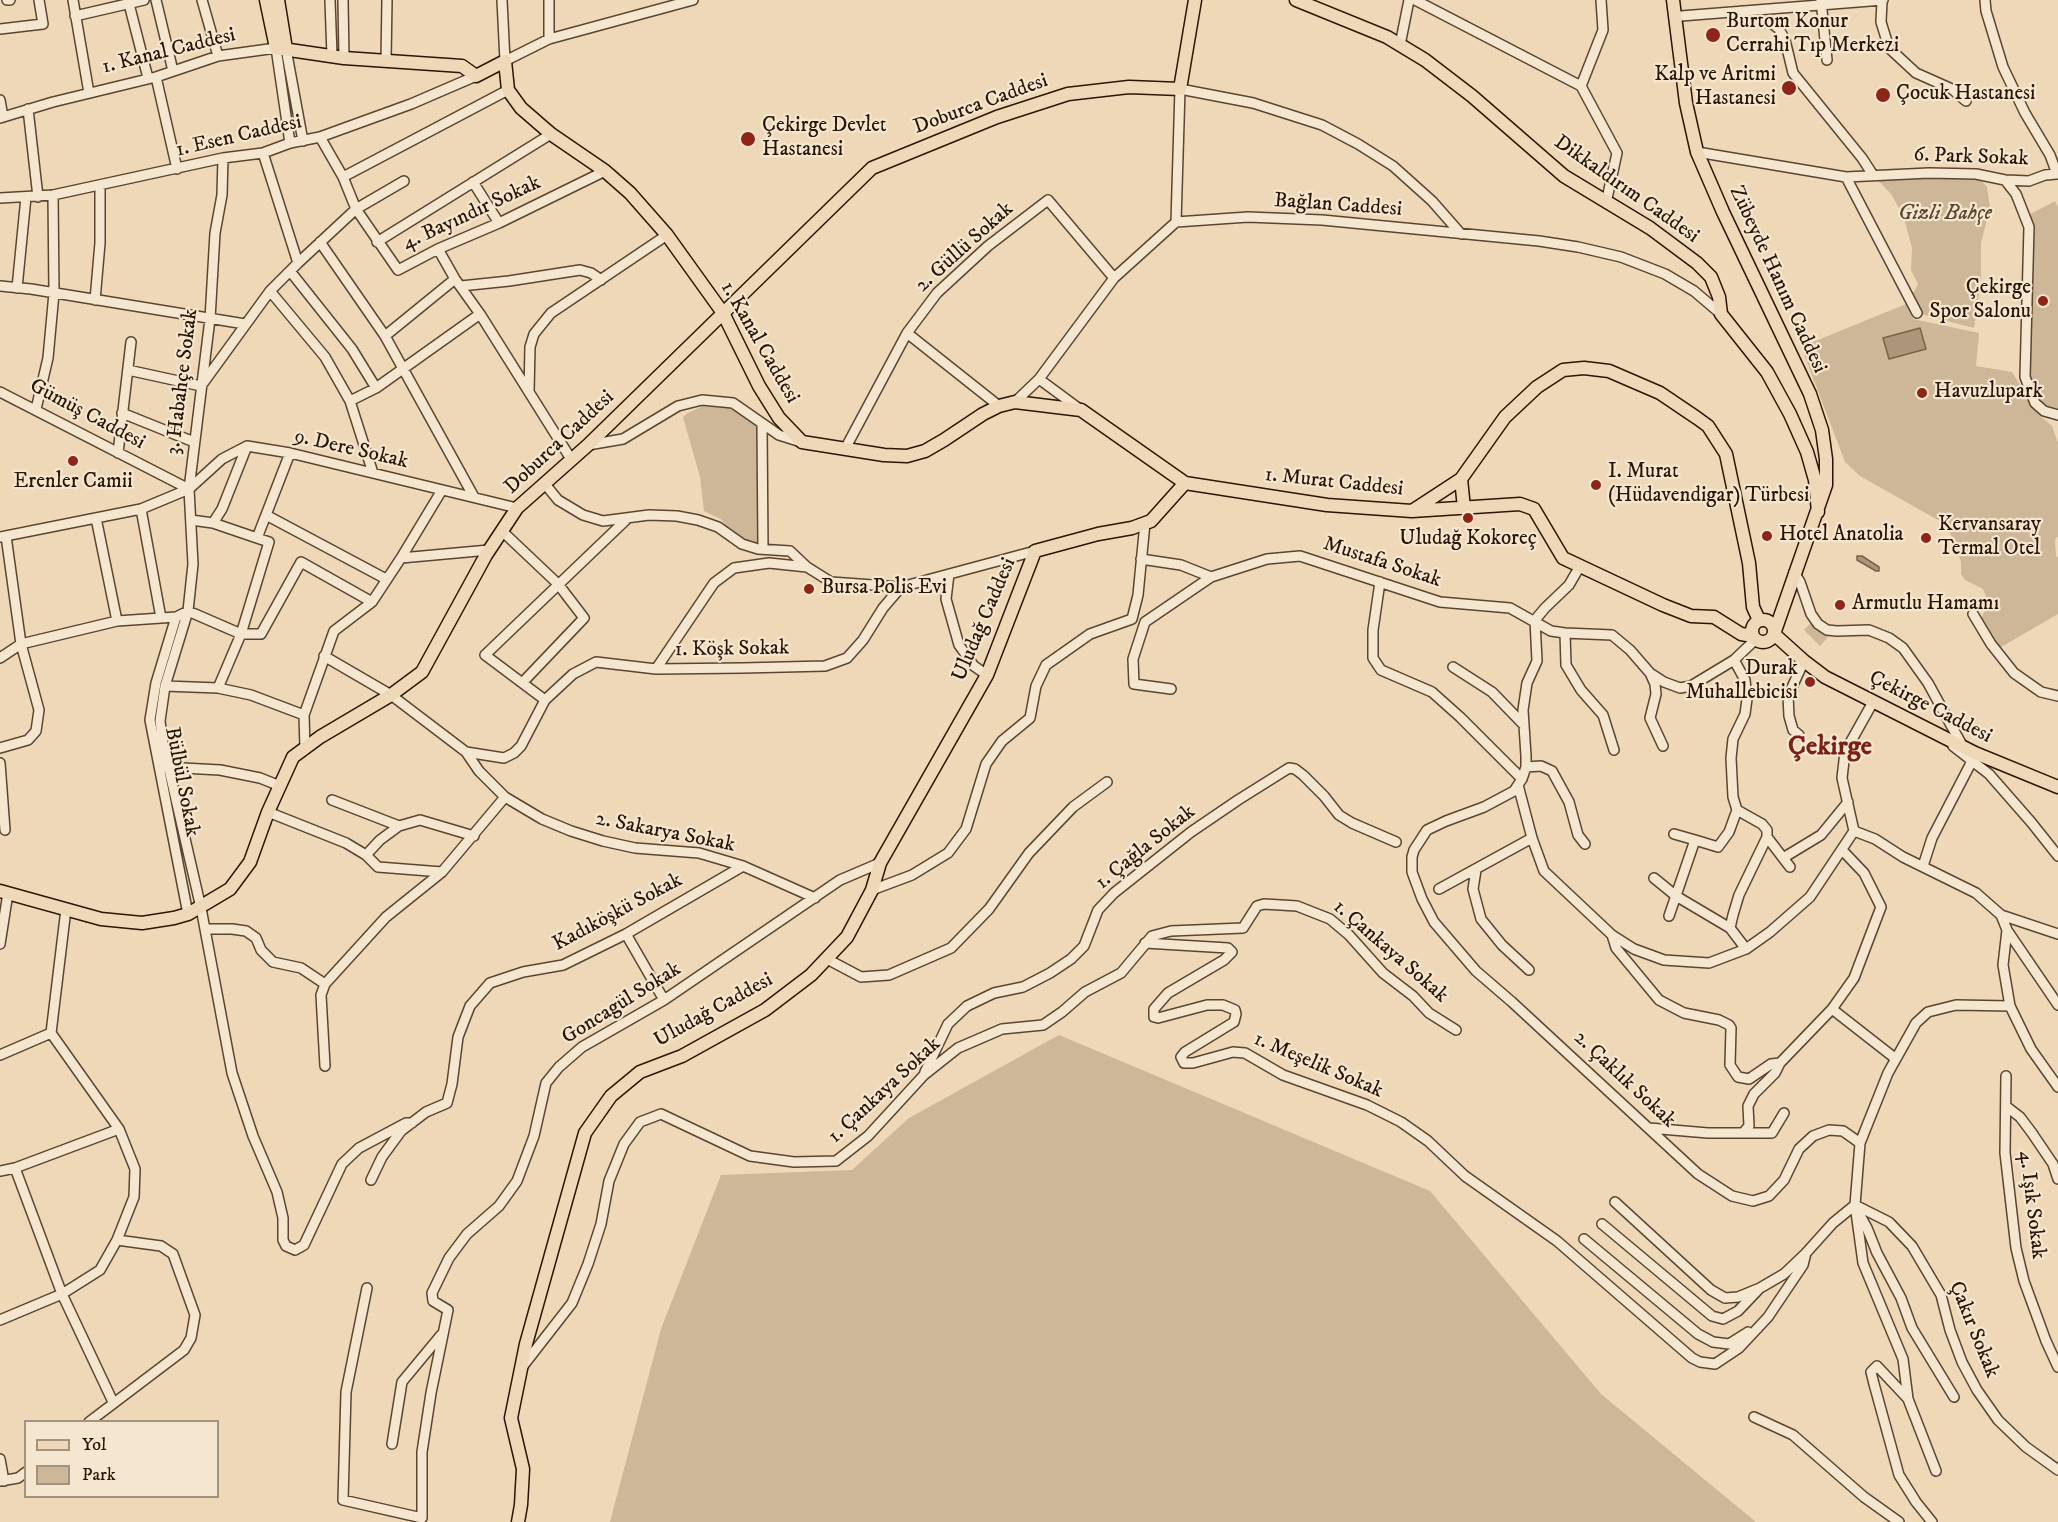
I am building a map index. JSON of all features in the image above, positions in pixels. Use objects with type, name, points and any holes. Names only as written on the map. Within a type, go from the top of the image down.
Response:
[{"type":"main road","points":[[266,0],[281,48]]},
{"type":"main road","points":[[278,0],[281,48]]},
{"type":"main road","points":[[1180,89],[1195,0]]},
{"type":"main road","name":"Dikkaldırım Caddesi","points":[[1296,0],[1387,37],[1425,60],[1472,96],[1564,176],[1650,228],[1697,263],[1711,278],[1719,297],[1721,314],[1767,372],[1790,414],[1807,452],[1815,480],[1818,512]]},
{"type":"main road","name":"Zübeyde Hanım Caddesi","points":[[1673,0],[1686,103],[1697,152],[1723,212],[1810,394],[1822,430],[1826,459],[1826,485],[1818,512],[1794,572]]},
{"type":"main road","points":[[1681,0],[1681,54]]},
{"type":"main road","name":"1. Kanal Caddesi","points":[[281,48],[338,56],[462,66],[476,76]]},
{"type":"main road","points":[[476,76],[505,61],[508,90]]},
{"type":"main road","name":"1. Kanal Caddesi","points":[[490,69],[521,108],[550,134],[605,171],[630,193],[667,235],[723,313],[759,386],[779,418],[802,442]]},
{"type":"main road","name":"Doburca Caddesi","points":[[4,892],[101,919],[142,923],[188,914],[230,890],[250,862],[268,812],[293,757],[391,695],[422,672],[489,550],[517,508],[588,445],[872,168],[997,117],[1068,94],[1129,87],[1180,89]]},
{"type":"main road","name":"1. Murat Caddesi","points":[[1185,483],[1327,505],[1412,511],[1461,479],[1505,417],[1537,387],[1563,370],[1584,368],[1609,371],[1660,393],[1708,426],[1726,454],[1749,563],[1754,607],[1762,620]]},
{"type":"main road","points":[[802,442],[884,455],[907,456],[925,451],[999,406],[1015,402],[1081,410],[1185,483]]},
{"type":"main road","points":[[1461,479],[1464,508]]},
{"type":"main road","name":"Uludağ Caddesi","points":[[518,1522],[523,1469],[511,1418],[526,1344],[568,1186],[585,1133],[611,1096],[640,1072],[682,1056],[765,1010],[810,975],[847,937],[872,890],[880,863],[987,675],[1035,551],[1151,521],[1185,483]]},
{"type":"main road","points":[[1412,511],[1520,504],[1534,509],[1563,558],[1691,616],[1714,617],[1741,634],[1764,636]]},
{"type":"main road","points":[[1764,636],[1752,629],[1762,620],[1794,572]]},
{"type":"main road","points":[[1764,636],[1794,572]]},
{"type":"main road","points":[[1762,620],[1772,624],[1764,636]]},
{"type":"main road","name":"Çekirge Caddesi","points":[[1764,636],[1793,651],[1825,676],[1941,737],[2058,787]]},
{"type":"street","points":[[0,29],[43,24],[39,0]]},
{"type":"street","points":[[73,0],[88,93]]},
{"type":"street","points":[[75,16],[144,0]]},
{"type":"street","points":[[156,0],[173,71]]},
{"type":"street","points":[[202,0],[218,56]]},
{"type":"street","points":[[330,0],[338,56]]},
{"type":"street","points":[[338,56],[344,0]]},
{"type":"street","points":[[386,60],[387,0]]},
{"type":"street","points":[[502,0],[505,61],[549,39],[693,0]]},
{"type":"street","points":[[1400,45],[1409,0]]},
{"type":"street","points":[[1415,0],[1581,86],[1617,153],[1606,203]]},
{"type":"street","points":[[1581,86],[1603,30],[1601,0]]},
{"type":"street","points":[[1681,16],[1821,3],[1882,0],[1881,22],[1889,48],[1916,73],[1952,89],[1966,101]]},
{"type":"street","name":"6. Park Sokak","points":[[1697,152],[1846,177],[1929,173],[1976,174],[2029,182],[2045,175],[2057,175],[2050,155],[2025,113],[2003,67],[1986,11],[1985,0]]},
{"type":"street","points":[[548,1],[549,39]]},
{"type":"street","points":[[128,2],[152,77],[177,169]]},
{"type":"street","points":[[1821,3],[1827,60]]},
{"type":"street","points":[[1741,12],[1749,20],[1771,23],[1779,29],[1785,40],[1793,73],[1863,158],[1873,175]]},
{"type":"street","points":[[281,48],[303,141]]},
{"type":"street","points":[[281,48],[290,143]]},
{"type":"street","name":"1. Kanal Caddesi","points":[[1,117],[152,77],[218,56],[281,48]]},
{"type":"street","name":"1. Esen Caddesi","points":[[0,198],[53,195],[223,158],[263,153],[290,143],[320,137],[411,104],[476,76]]},
{"type":"street","points":[[1015,402],[1039,378],[1114,278],[1176,222],[1180,89],[1253,103],[1322,125],[1394,166],[1432,201],[1461,234]]},
{"type":"street","points":[[343,177],[508,90]]},
{"type":"street","points":[[0,100],[1,117]]},
{"type":"street","points":[[28,109],[38,197]]},
{"type":"street","points":[[377,242],[550,134]]},
{"type":"street","name":"4. Bayındır Sokak","points":[[320,137],[343,177],[356,209],[398,270],[605,171]]},
{"type":"street","points":[[263,153],[298,263]]},
{"type":"street","name":"3. Habahçe Sokak","points":[[188,611],[193,564],[189,489],[210,319],[215,233],[222,195],[223,158]]},
{"type":"street","points":[[1846,177],[1917,313]]},
{"type":"street","points":[[2005,180],[2016,194],[2029,227],[2025,377],[2035,403],[2044,411],[2058,415]]},
{"type":"street","points":[[128,370],[201,386],[270,291],[356,209],[404,181]]},
{"type":"street","points":[[473,182],[499,223]]},
{"type":"street","points":[[95,300],[100,185]]},
{"type":"street","points":[[36,409],[48,358],[54,293],[53,195]]},
{"type":"street","points":[[17,288],[26,197]]},
{"type":"street","name":"2. Güllü Sokak","points":[[845,449],[907,333],[937,293],[988,246],[1048,200],[1114,278]]},
{"type":"street","name":"Bağlan Caddesi","points":[[1176,222],[1248,217],[1322,220],[1539,241],[1622,257],[1665,274],[1694,291],[1721,314]]},
{"type":"street","points":[[529,393],[530,347],[534,334],[551,313],[667,235]]},
{"type":"street","points":[[320,242],[386,336],[474,497]]},
{"type":"street","points":[[438,249],[571,459]]},
{"type":"street","points":[[386,336],[458,283],[509,281],[580,270],[591,273],[601,280]]},
{"type":"street","points":[[290,271],[352,349],[375,388]]},
{"type":"street","points":[[0,286],[245,324]]},
{"type":"street","points":[[270,291],[326,357],[350,401],[373,473]]},
{"type":"street","points":[[350,401],[404,369],[480,314]]},
{"type":"street","points":[[907,333],[999,406]]},
{"type":"street","points":[[118,453],[131,342]]},
{"type":"street","points":[[1039,378],[1081,410]]},
{"type":"street","name":"Gümüş Caddesi","points":[[0,392],[189,489]]},
{"type":"street","points":[[588,445],[623,439],[678,406],[702,400],[733,403],[779,435],[802,442]]},
{"type":"street","points":[[122,413],[194,442]]},
{"type":"street","points":[[762,424],[763,549]]},
{"type":"street","points":[[0,748],[28,740],[36,731],[39,710],[21,644],[3,537],[141,509],[189,489],[222,459],[247,446]]},
{"type":"street","points":[[213,523],[222,509],[247,446]]},
{"type":"street","name":"9. Dere Sokak","points":[[247,446],[290,453],[517,508]]},
{"type":"street","points":[[257,538],[290,453]]},
{"type":"street","points":[[545,484],[558,500],[583,515],[603,521],[649,515],[698,519],[718,527],[741,544],[763,549],[790,551],[807,567],[831,582],[901,587],[1035,551]]},
{"type":"street","points":[[305,748],[304,715],[334,631],[372,602],[442,490]]},
{"type":"street","points":[[141,509],[161,618]]},
{"type":"street","points":[[266,515],[386,579]]},
{"type":"street","points":[[96,518],[117,621]]},
{"type":"street","points":[[545,700],[485,655],[628,518]]},
{"type":"street","points":[[191,520],[213,523],[269,542],[241,634],[218,688]]},
{"type":"street","points":[[1132,619],[1138,595],[1145,523]]},
{"type":"street","points":[[502,531],[558,584],[584,618],[523,682]]},
{"type":"street","points":[[401,558],[489,550]]},
{"type":"street","name":"Mustafa Sokak","points":[[1145,622],[1211,577],[1267,559],[1300,556],[1440,602],[1510,608],[1551,630],[1565,633],[1612,635],[1650,673],[1680,688],[1691,686],[1734,660],[1764,636]]},
{"type":"street","points":[[1141,558],[1181,566],[1211,577]]},
{"type":"street","points":[[0,658],[21,644],[117,621],[176,617],[188,611],[241,634],[261,634],[301,562],[372,602]]},
{"type":"street","name":"1. Köşk Sokak","points":[[656,669],[714,584],[734,568],[768,563],[807,567]]},
{"type":"street","points":[[1520,782],[1526,767],[1523,711],[1527,683],[1537,661],[1535,620],[1569,585],[1580,566]]},
{"type":"street","points":[[1794,572],[1800,582],[1811,614],[1818,624],[1827,630],[1869,630],[1889,638],[1903,648],[1928,683],[1964,748]]},
{"type":"street","points":[[949,574],[946,599],[959,645],[974,666],[987,675]]},
{"type":"street","points":[[1380,582],[1373,630],[1373,658],[1381,670],[1432,692],[1497,753],[1520,782],[1532,838],[1544,871],[1612,935],[1634,949],[1664,960],[1709,963],[1746,949],[1770,932],[1810,897],[1854,831],[1842,778],[1845,752],[1873,702]]},
{"type":"street","name":"1. Köşk Sokak","points":[[656,669],[825,666],[847,658],[863,640],[883,608],[901,587]]},
{"type":"street","name":"Bülbül Sokak","points":[[188,611],[165,686],[160,721],[164,767],[188,914]]},
{"type":"street","points":[[1973,614],[1991,644],[2014,673],[2041,692],[2058,696]]},
{"type":"street","name":"Bülbül Sokak","points":[[176,617],[156,683],[150,720],[201,908],[232,1073],[253,1136],[277,1192],[283,1218],[283,1240],[286,1246],[298,1249],[304,1245],[342,1164],[359,1148],[406,1123],[412,1123]]},
{"type":"street","points":[[872,890],[912,875],[948,853],[966,829],[986,764],[1002,741],[1030,718],[1036,686],[1047,664],[1090,634],[1132,619],[1145,622],[1133,659],[1134,684],[1171,689]]},
{"type":"street","points":[[1565,633],[1566,665],[1581,690],[1603,715],[1614,750]]},
{"type":"street","points":[[324,656],[391,695],[466,752],[504,758],[521,746],[545,700],[573,674],[596,662],[656,669]]},
{"type":"street","points":[[1674,834],[1718,847],[1729,831],[1737,810],[1733,797],[1731,758],[1733,739],[1745,714],[1747,699],[1745,680],[1734,660]]},
{"type":"street","points":[[1799,735],[1793,730],[1788,716],[1788,696],[1804,661]]},
{"type":"street","points":[[1453,667],[1492,692],[1524,725]]},
{"type":"street","points":[[1650,673],[1656,694],[1650,718],[1663,746]]},
{"type":"street","points":[[165,686],[218,688],[251,695],[304,715]]},
{"type":"street","points":[[1941,737],[1996,782],[2058,856]]},
{"type":"street","name":"2. Sakarya Sokak","points":[[466,752],[479,771],[505,797],[542,819],[571,831],[635,848],[699,853],[743,866]]},
{"type":"street","points":[[1923,866],[1932,838],[1972,761]]},
{"type":"street","points":[[0,763],[5,830]]},
{"type":"street","points":[[1526,767],[1541,766],[1551,771],[1569,802],[1578,835],[1585,844]]},
{"type":"street","points":[[164,767],[220,770],[260,778],[280,786]]},
{"type":"street","name":"1. Çağla Sokak","points":[[924,1075],[948,1023],[967,1006],[994,993],[1023,987],[1071,959],[1084,946],[1098,910],[1114,893],[1191,832],[1289,768],[1303,775],[1339,815],[1396,842]]},
{"type":"street","points":[[827,959],[861,977],[889,975],[951,948],[989,909],[1029,853],[1073,807],[1107,782]]},
{"type":"street","name":"2. Çaklık Sokak","points":[[1520,782],[1514,791],[1484,807],[1446,821],[1427,831],[1414,849],[1412,872],[1422,899],[1434,922],[1476,971],[1698,1174],[1732,1196],[1753,1201],[1769,1196],[1784,1180],[1799,1149],[1813,1136],[1828,1130],[1843,1131],[1860,1143]]},
{"type":"street","points":[[325,1066],[321,995],[325,984],[386,917],[442,872],[505,797]]},
{"type":"street","points":[[332,800],[399,826]]},
{"type":"street","points":[[1783,858],[1821,835],[1848,802]]},
{"type":"street","points":[[1730,928],[1738,895],[1767,837],[1767,830],[1762,824],[1737,810]]},
{"type":"street","points":[[268,812],[346,843],[366,855],[378,867],[442,872]]},
{"type":"street","points":[[366,855],[380,840],[399,826],[420,820],[474,836]]},
{"type":"street","points":[[1854,831],[1875,839],[1903,857],[1976,893],[2001,915],[2058,934]]},
{"type":"street","points":[[1767,837],[1790,867]]},
{"type":"street","points":[[1439,890],[1532,838]]},
{"type":"street","points":[[1670,916],[1695,840]]},
{"type":"street","points":[[1743,1133],[1749,1126],[1748,1106],[1754,1094],[1775,1073],[1780,1063],[1832,1009],[1854,978],[1881,907],[1864,873],[1842,850]]},
{"type":"street","name":"Goncagül Sokak","points":[[367,1287],[346,1392],[343,1500],[422,1518],[423,1452],[442,1333],[448,1310],[433,1301],[432,1293],[449,1258],[467,1234],[499,1206],[517,1181],[534,1136],[546,1083],[559,1066],[582,1047],[664,1000],[840,880],[880,863]]},
{"type":"street","points":[[743,866],[814,898]]},
{"type":"street","name":"Kadıköşkü Sokak","points":[[371,1180],[382,1157],[401,1131],[426,1112],[447,1103],[452,1084],[458,1037],[470,1006],[490,982],[523,972],[563,966],[626,934],[743,866]]},
{"type":"street","points":[[1476,870],[1473,890],[1481,919],[1502,945],[1529,970]]},
{"type":"street","points":[[1654,878],[1676,896],[1730,928],[1746,949]]},
{"type":"street","points":[[0,944],[4,892]]},
{"type":"street","name":"1. Çankaya Sokak","points":[[521,1370],[572,1304],[588,1264],[601,1224],[609,1181],[624,1144],[640,1122],[661,1114],[750,1156],[794,1162],[836,1161],[868,1136],[924,1075],[958,1048],[1002,1029],[1043,1025],[1085,992],[1121,973],[1152,936],[1171,931],[1243,928],[1257,906],[1264,904],[1297,906],[1330,919],[1349,935],[1383,973],[1413,996],[1429,1013],[1456,1030]]},
{"type":"street","points":[[0,1320],[62,1294],[100,1270],[117,1240],[134,1197],[135,1169],[119,1129],[51,1033],[66,909]]},
{"type":"street","points":[[2001,915],[2007,930],[2058,1005]]},
{"type":"street","points":[[205,929],[246,931],[256,938],[261,950],[273,962],[301,968],[325,984]]},
{"type":"street","points":[[2007,930],[2003,965],[2010,1006],[2031,1049],[2058,1087]]},
{"type":"street","points":[[626,934],[664,1000]]},
{"type":"street","points":[[1612,935],[1616,948],[1659,1000],[1684,1013],[1719,1020],[1729,1025],[1731,1028],[1730,1065],[1738,1077],[1749,1079],[1771,1064],[1780,1063]]},
{"type":"street","name":"1. Meşelik Sokak","points":[[1145,943],[1228,948],[1232,952],[1224,960],[1168,993],[1154,1009],[1154,1017],[1158,1018],[1207,1005],[1230,1007],[1236,1014],[1234,1022],[1185,1053],[1182,1057],[1184,1063],[1193,1063],[1233,1052],[1245,1053],[1283,1075],[1367,1105],[1401,1122],[1428,1142],[1465,1176],[1557,1241],[1692,1358],[1715,1364],[1739,1348],[1768,1317]]},
{"type":"street","points":[[1936,1472],[1908,1399],[1903,1359],[1863,1263],[1855,1205],[1860,1143],[1888,1073],[1916,1023],[1928,1012],[1956,1005],[2010,1006]]},
{"type":"street","points":[[1832,1009],[1896,1059]]},
{"type":"street","points":[[0,1055],[51,1033]]},
{"type":"street","name":"4. Işık Sokak","points":[[2006,1076],[2005,1153],[2016,1248],[2027,1290],[2058,1367]]},
{"type":"street","points":[[2007,1107],[2020,1116],[2052,1164],[2058,1179]]},
{"type":"street","points":[[1649,1128],[1708,1133],[1772,1133],[1784,1113]]},
{"type":"street","points":[[0,1171],[15,1168],[119,1129]]},
{"type":"street","points":[[15,1168],[62,1294],[113,1402]]},
{"type":"street","points":[[1615,1202],[1711,1290],[1725,1298],[1738,1297],[1784,1274],[1855,1205]]},
{"type":"street","points":[[1855,1205],[1901,1298],[1912,1328],[1954,1397]]},
{"type":"street","name":"Çakır Sokak","points":[[1855,1205],[1889,1222],[1912,1246],[1941,1295],[1950,1330],[1962,1362],[1977,1390],[1998,1420],[2026,1446],[2058,1470]]},
{"type":"street","points":[[1602,1224],[1712,1316],[1723,1319],[1738,1311],[1760,1288]]},
{"type":"street","points":[[1584,1239],[1698,1334],[1713,1342],[1730,1344],[1768,1317],[1803,1265],[1806,1254]]},
{"type":"street","points":[[91,1420],[184,1350],[191,1338],[195,1315],[173,1254],[161,1246],[117,1240]]},
{"type":"street","points":[[392,1444],[402,1382],[442,1333]]},
{"type":"street","points":[[1908,1399],[1877,1366],[1871,1372],[1899,1474],[1916,1502],[1932,1522]]},
{"type":"street","points":[[1754,1417],[1780,1428],[1798,1440],[1864,1497],[1899,1522]]},
{"type":"street","points":[[0,1460],[2,1481],[18,1478],[24,1474]]},
{"type":"green space","name":"Gizli Bahçe","points":[[1976,174],[1987,187],[1990,208],[1981,243],[1981,281],[1974,328],[1917,313],[1910,299],[1918,284],[1911,270],[1912,248],[1903,215],[1891,194],[1873,175]]},
{"type":"green space","name":"Çekirge Spor Salonu","points":[[2055,201],[2058,207],[2058,415],[2044,411],[2025,377],[2025,217]]},
{"type":"green space","name":"Havuzlupark","points":[[1906,304],[1913,319],[1979,333],[1976,366],[2012,372],[2039,415],[2052,426],[2058,443],[2058,536],[2055,540],[2058,557],[2058,614],[1996,650],[1979,625],[1988,602],[1983,589],[1965,580],[1961,574],[1961,562],[1955,543],[1945,524],[1860,476],[1845,462],[1802,349],[1813,342]]},
{"type":"green space","points":[[703,406],[729,408],[757,423],[759,544],[745,540],[730,531],[721,519],[704,511],[700,477],[683,417]]},
{"type":"green space","points":[[1815,619],[1833,631],[1820,646],[1804,630]]},
{"type":"green space","points":[[1059,1035],[1430,1191],[1601,1394],[1756,1522],[610,1522],[661,1329],[721,1175],[852,1170],[909,1118]]},
{"type":"shaded area","points":[[1920,328],[1926,349],[1889,359],[1883,338]]},
{"type":"shaded area","points":[[1857,556],[1862,556],[1879,567],[1879,571],[1857,560]]},
{"type":"place","name":"Burtom Konur Cerrahi Tıp Merkezi","points":[[1713,35]]},
{"type":"place","name":"Kalp ve Aritmi Hastanesi","points":[[1789,88]]},
{"type":"place","name":"Çocuk Hastanesi","points":[[1883,95]]},
{"type":"place","name":"Çekirge Devlet Hastanesi","points":[[748,139]]},
{"type":"place","name":"Çekirge Spor Salonu","points":[[2043,301]]},
{"type":"place","name":"Havuzlupark","points":[[1922,393]]},
{"type":"place","name":"Erenler Camii","points":[[73,461]]},
{"type":"place","name":"I. Murat (Hüdavendigar) Türbesi","points":[[1596,485]]},
{"type":"place","name":"Uludağ Kokoreç","points":[[1468,518]]},
{"type":"place","name":"Hotel Anatolia","points":[[1767,536]]},
{"type":"place","name":"Kervansaray Termal Otel","points":[[1926,538]]},
{"type":"place","name":"Bursa Polis Evi","points":[[809,589]]},
{"type":"place","name":"Armutlu Hamamı","points":[[1840,605]]},
{"type":"place","name":"Durak Muhallebicisi","points":[[1810,682]]},
{"type":"district","name":"Çekirge","points":[[1830,748]]}]
